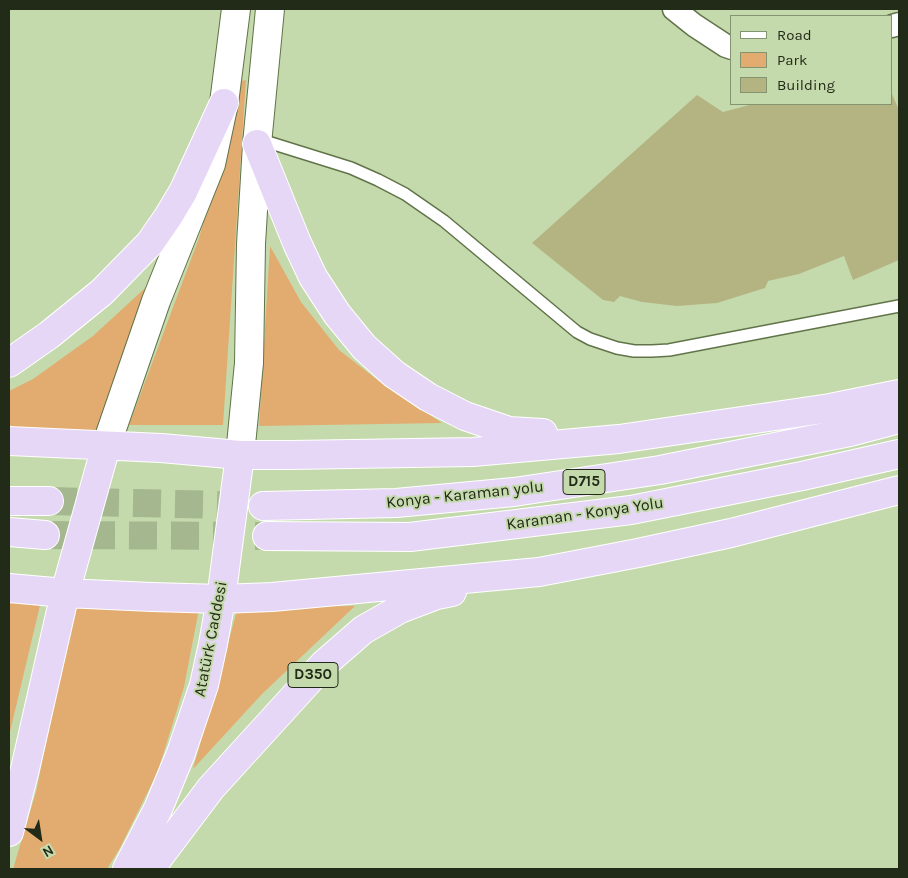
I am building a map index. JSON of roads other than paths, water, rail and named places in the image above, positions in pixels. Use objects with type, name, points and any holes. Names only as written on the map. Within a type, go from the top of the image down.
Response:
[{"type":"highway","points":[[9,363],[102,292],[150,243],[183,192],[224,103]]},
{"type":"highway","points":[[257,141],[297,243],[313,277],[337,314],[364,347],[394,374],[428,397],[465,416],[509,431],[619,439]]},
{"type":"highway","points":[[9,441],[240,455],[291,456],[473,452],[619,439],[830,408],[899,394]]},
{"type":"highway","name":"Konya - Karaman yolu","points":[[263,506],[396,504],[514,492],[660,470],[850,432],[899,420]]},
{"type":"highway","points":[[9,832],[65,593],[106,446]]},
{"type":"highway","name":"Karaman - Konya Yolu","points":[[267,536],[410,537],[631,510],[802,476],[899,454]]},
{"type":"highway","name":"Atatürk Caddesi","points":[[127,869],[158,808],[181,753],[204,686],[213,644],[240,455]]},
{"type":"highway","points":[[9,588],[65,593],[220,599],[272,597],[539,572],[731,533],[899,490]]},
{"type":"highway","points":[[9,501],[49,501]]},
{"type":"highway","points":[[9,532],[46,535]]},
{"type":"highway","name":"D350","points":[[150,869],[210,788],[324,664],[363,630],[400,609],[437,595],[539,572]]},
{"type":"main road","points":[[106,446],[156,300],[211,164],[224,103],[236,9]]},
{"type":"main road","points":[[240,455],[249,363],[251,244],[257,141],[270,9]]},
{"type":"street","points":[[674,9],[694,25],[730,47]]},
{"type":"lane","points":[[257,141],[351,168],[405,194],[444,221],[577,332],[590,339],[617,348],[652,352],[669,350],[899,306]]},
{"type":"tunnel","points":[[49,501],[263,506]]},
{"type":"tunnel","points":[[45,535],[267,536]]}]
